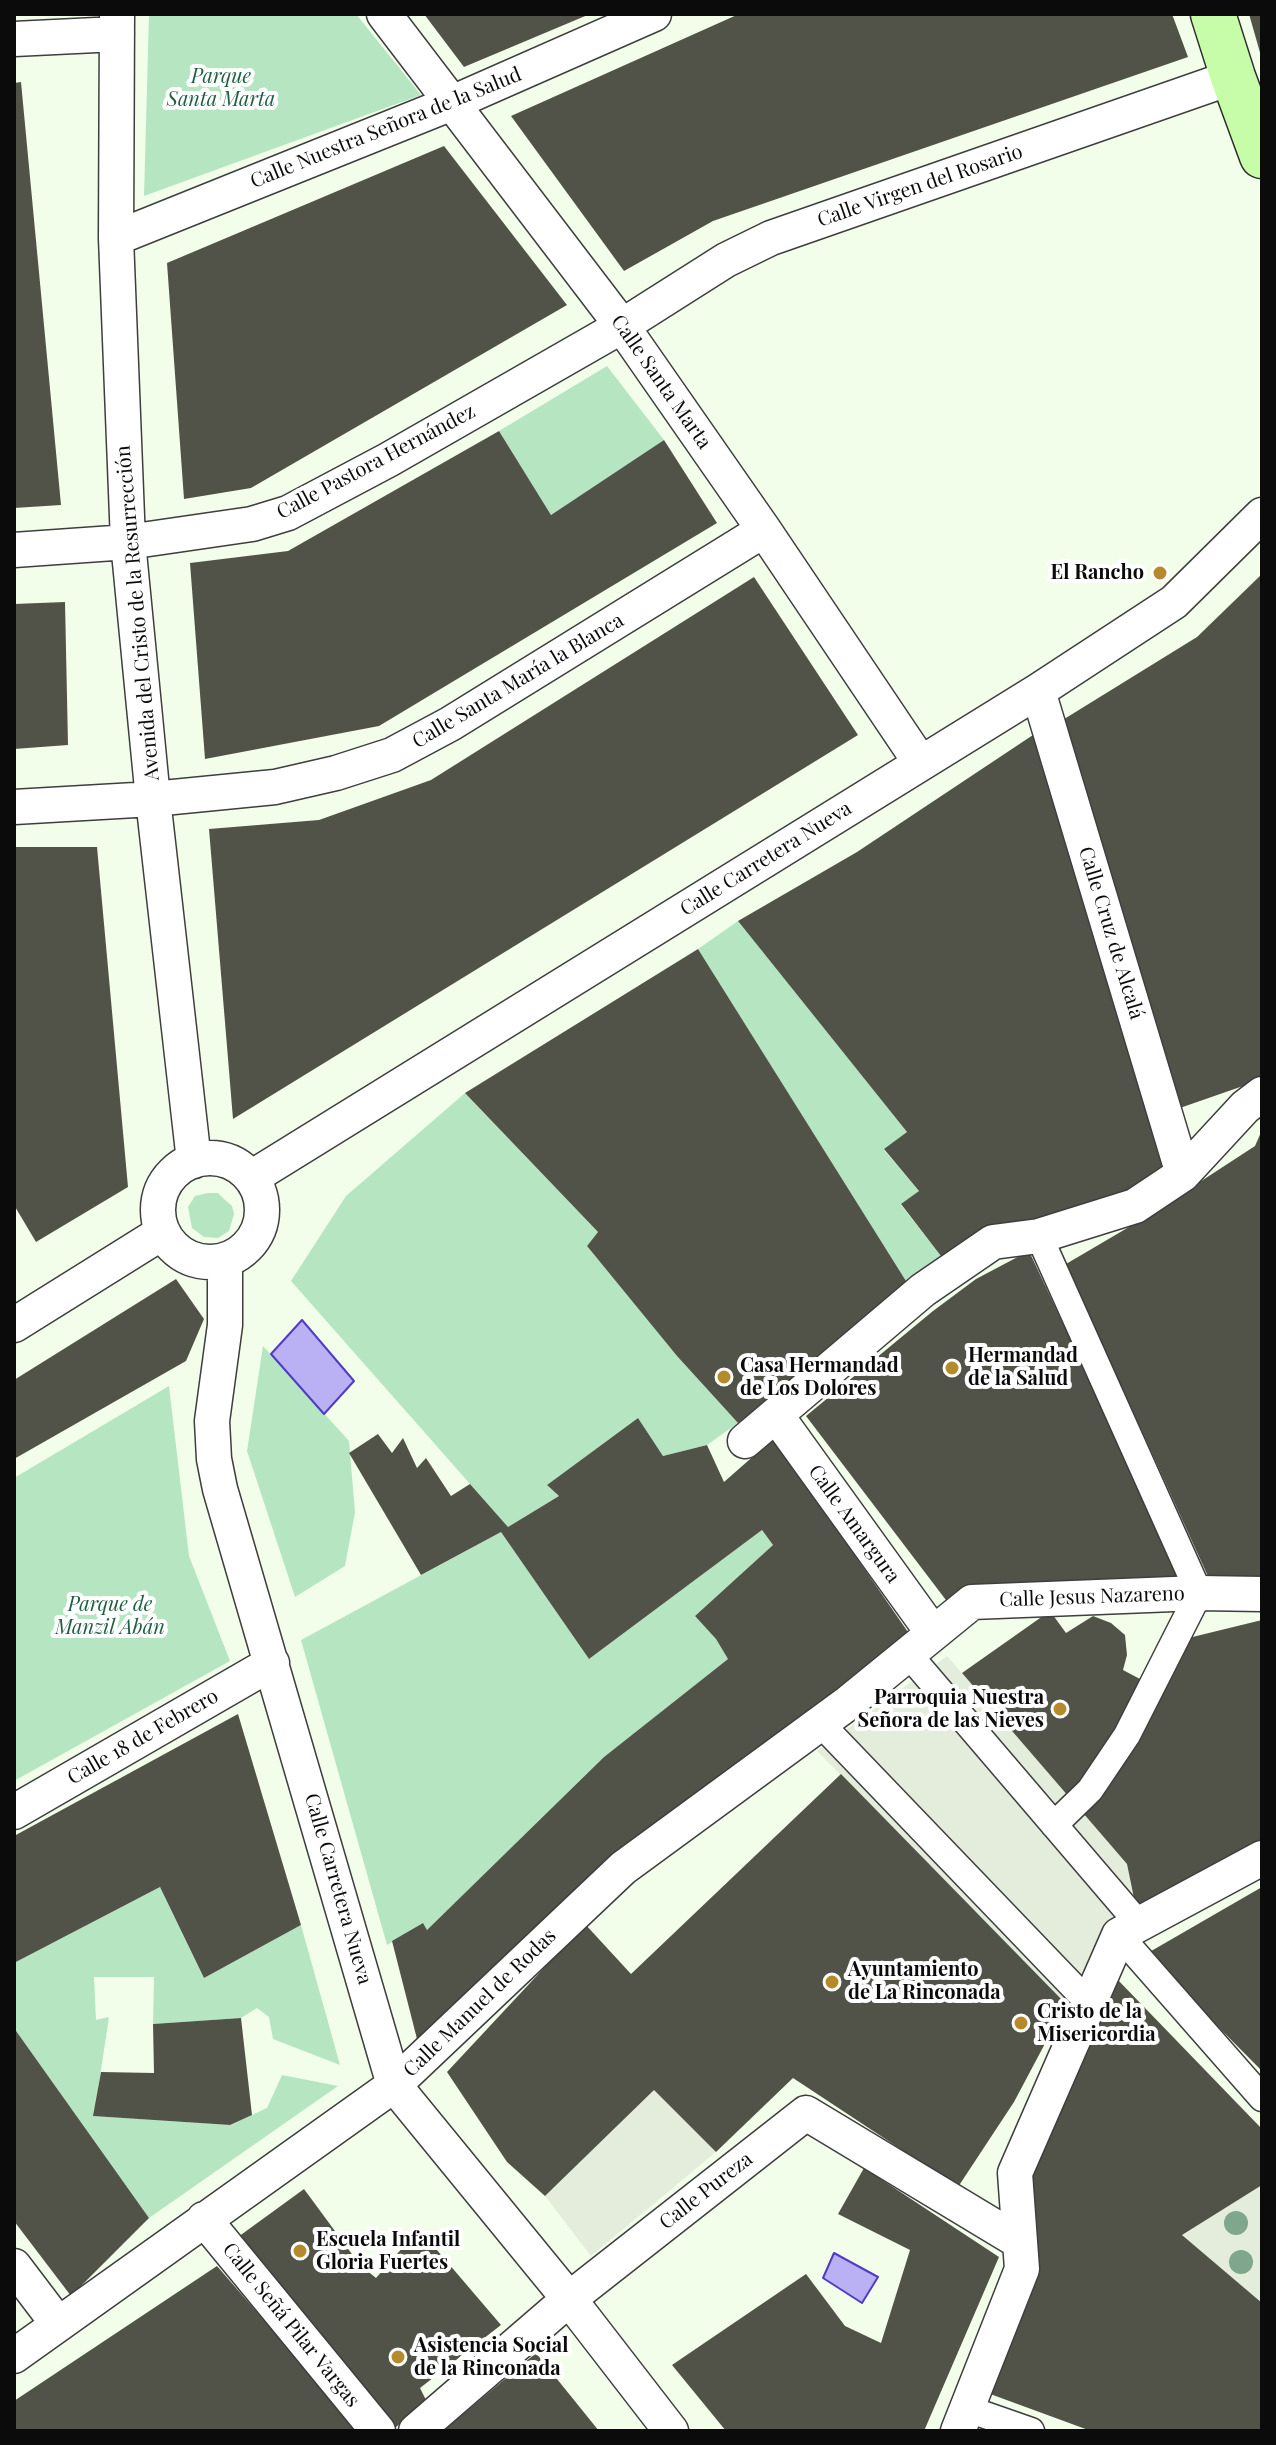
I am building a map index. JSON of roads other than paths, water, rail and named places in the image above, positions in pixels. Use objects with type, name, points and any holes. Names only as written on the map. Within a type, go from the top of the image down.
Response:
[{"type":"main road","points":[[1213,14],[1262,156]]},
{"type":"street","name":"Calle Santa Marta","points":[[384,14],[622,326],[920,762]]},
{"type":"street","name":"Calle Nuestra Señora de la Salud","points":[[116,238],[452,103],[654,14]]},
{"type":"street","points":[[14,39],[117,24]]},
{"type":"street","name":"Avenida del Cristo de la Resurrección","points":[[117,24],[116,238],[128,542],[194,1161]]},
{"type":"street","name":"Calle Virgen del Rosario","points":[[622,326],[726,260],[771,238],[1233,77]]},
{"type":"street","name":"Calle Pastora Hernández","points":[[14,550],[128,542],[252,524],[288,513],[388,460],[622,326]]},
{"type":"street","name":"Calle Carretera Nueva","points":[[251,1178],[1038,691],[1174,602],[1262,515]]},
{"type":"street","name":"Calle Santa María la Blanca","points":[[14,807],[153,799],[275,787],[336,773],[392,755],[450,724],[764,530]]},
{"type":"street","name":"Calle Cruz de Alcalá","points":[[1038,691],[1183,1174]]},
{"type":"street","points":[[745,1441],[923,1290],[993,1242],[1039,1236],[1135,1206],[1183,1174],[1245,1107],[1262,1094]]},
{"type":"street","points":[[209,1158],[240,1167],[251,1178],[260,1193],[263,1209],[253,1241],[240,1253],[210,1262],[182,1254],[171,1244],[163,1232],[159,1203],[162,1190],[181,1168],[209,1158]]},
{"type":"street","points":[[14,1325],[163,1232]]},
{"type":"street","points":[[1039,1236],[1199,1593],[1127,1735],[1090,1790],[1054,1825]]},
{"type":"street","name":"Calle Carretera Nueva","points":[[225,1260],[225,1325],[212,1421],[214,1459],[220,1489],[394,2085],[569,2299],[671,2431]]},
{"type":"street","name":"Calle Amargura","points":[[776,1415],[921,1644]]},
{"type":"street","name":"Calle Jesus Nazareno","points":[[921,1644],[972,1602],[1199,1593],[1262,1594]]},
{"type":"street","points":[[921,1644],[1129,1929],[1262,2098]]},
{"type":"street","name":"Calle Manuel de Rodas","points":[[14,2356],[394,2085],[623,1868],[820,1723],[921,1644]]},
{"type":"street","name":"Calle 18 de Febrero","points":[[14,1812],[272,1663]]},
{"type":"street","points":[[820,1723],[1089,2003]]},
{"type":"street","points":[[1031,2431],[963,2420],[1022,2269],[1015,2173],[1089,2003],[1129,1929],[1262,1858]]},
{"type":"street","name":"Calle Pureza","points":[[416,2431],[569,2299],[806,2113],[1020,2242]]},
{"type":"street","name":"Calle Señá Pilar Vargas","points":[[204,2219],[378,2431]]},
{"type":"street","points":[[14,2266],[58,2324]]},
{"type":"place","name":"El Rancho","points":[[1160,573]]},
{"type":"place","name":"Hermandad de la Salud","points":[[952,1368]]},
{"type":"place","name":"Casa Hermandad de Los Dolores","points":[[724,1377]]},
{"type":"place","name":"Parroquia Nuestra Señora de las Nieves","points":[[1060,1709]]},
{"type":"place","name":"Ayuntamiento de La Rinconada","points":[[832,1982]]},
{"type":"place","name":"Cristo de la Misericordia","points":[[1021,2023]]},
{"type":"place","name":"Escuela Infantil Gloria Fuertes","points":[[300,2251]]},
{"type":"place","name":"Asistencia Social de la Rinconada","points":[[398,2357]]},
{"type":"park label","name":"Parque Santa Marta","points":[[221,88]]},
{"type":"park label","name":"Parque de Manzil Abán","points":[[110,1616]]}]
